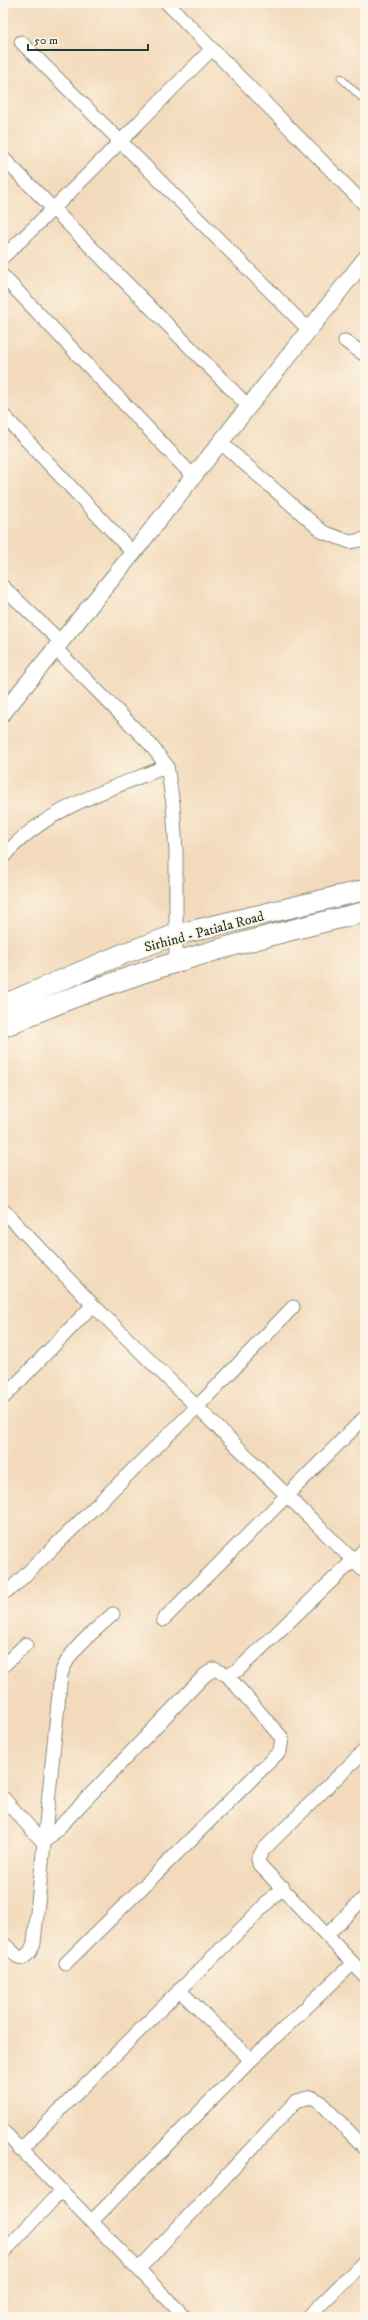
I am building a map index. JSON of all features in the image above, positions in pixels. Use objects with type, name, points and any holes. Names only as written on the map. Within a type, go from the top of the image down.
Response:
[{"type":"main road","name":"Sirhind - Patiala Road","points":[[3,1005],[125,953],[175,935],[365,890]]},
{"type":"main road","points":[[3,1027],[100,987],[176,960],[364,914]]},
{"type":"street","points":[[167,3],[365,205]]},
{"type":"street","points":[[21,42],[308,330]]},
{"type":"street","points":[[3,257],[52,210],[118,141],[212,49]]},
{"type":"street","points":[[3,158],[52,210],[248,406]]},
{"type":"street","points":[[3,713],[133,554],[308,330],[363,267]]},
{"type":"street","points":[[3,276],[194,476]]},
{"type":"street","points":[[345,341],[365,355]]},
{"type":"street","points":[[3,415],[133,554]]},
{"type":"street","points":[[220,443],[323,532],[350,542],[365,539]]},
{"type":"street","points":[[3,587],[150,744],[167,766],[173,804],[176,852],[176,960]]},
{"type":"street","points":[[3,857],[35,826],[60,810],[167,766]]},
{"type":"street","points":[[3,1210],[93,1304],[365,1572]]},
{"type":"street","points":[[3,1398],[93,1304]]},
{"type":"street","points":[[3,1593],[12,1588],[24,1577],[197,1407],[293,1307]]},
{"type":"street","points":[[163,1620],[365,1417]]},
{"type":"street","points":[[227,1675],[238,1670],[365,1549]]},
{"type":"street","points":[[3,1943],[18,1958],[23,1958],[30,1952],[34,1943],[62,1674],[66,1660],[113,1614]]},
{"type":"street","points":[[3,1666],[26,1644]]},
{"type":"street","points":[[44,1843],[205,1675],[214,1668],[227,1675],[282,1738],[280,1751],[66,1963]]},
{"type":"street","points":[[365,1750],[260,1854],[259,1864],[283,1887],[365,1976]]},
{"type":"street","points":[[3,1798],[44,1843]]},
{"type":"street","points":[[20,2150],[283,1887]]},
{"type":"street","points":[[328,1935],[365,1897]]},
{"type":"street","points":[[91,2222],[251,2060],[353,1963]]},
{"type":"street","points":[[179,1990],[251,2060]]},
{"type":"street","points":[[139,2269],[296,2101],[311,2097],[319,2101],[365,2148]]},
{"type":"street","points":[[3,2131],[60,2192],[139,2269],[185,2317]]},
{"type":"street","points":[[3,2253],[60,2192]]},
{"type":"street","points":[[308,2317],[364,2265]]},
{"type":"lane","points":[[341,78],[365,101]]}]
